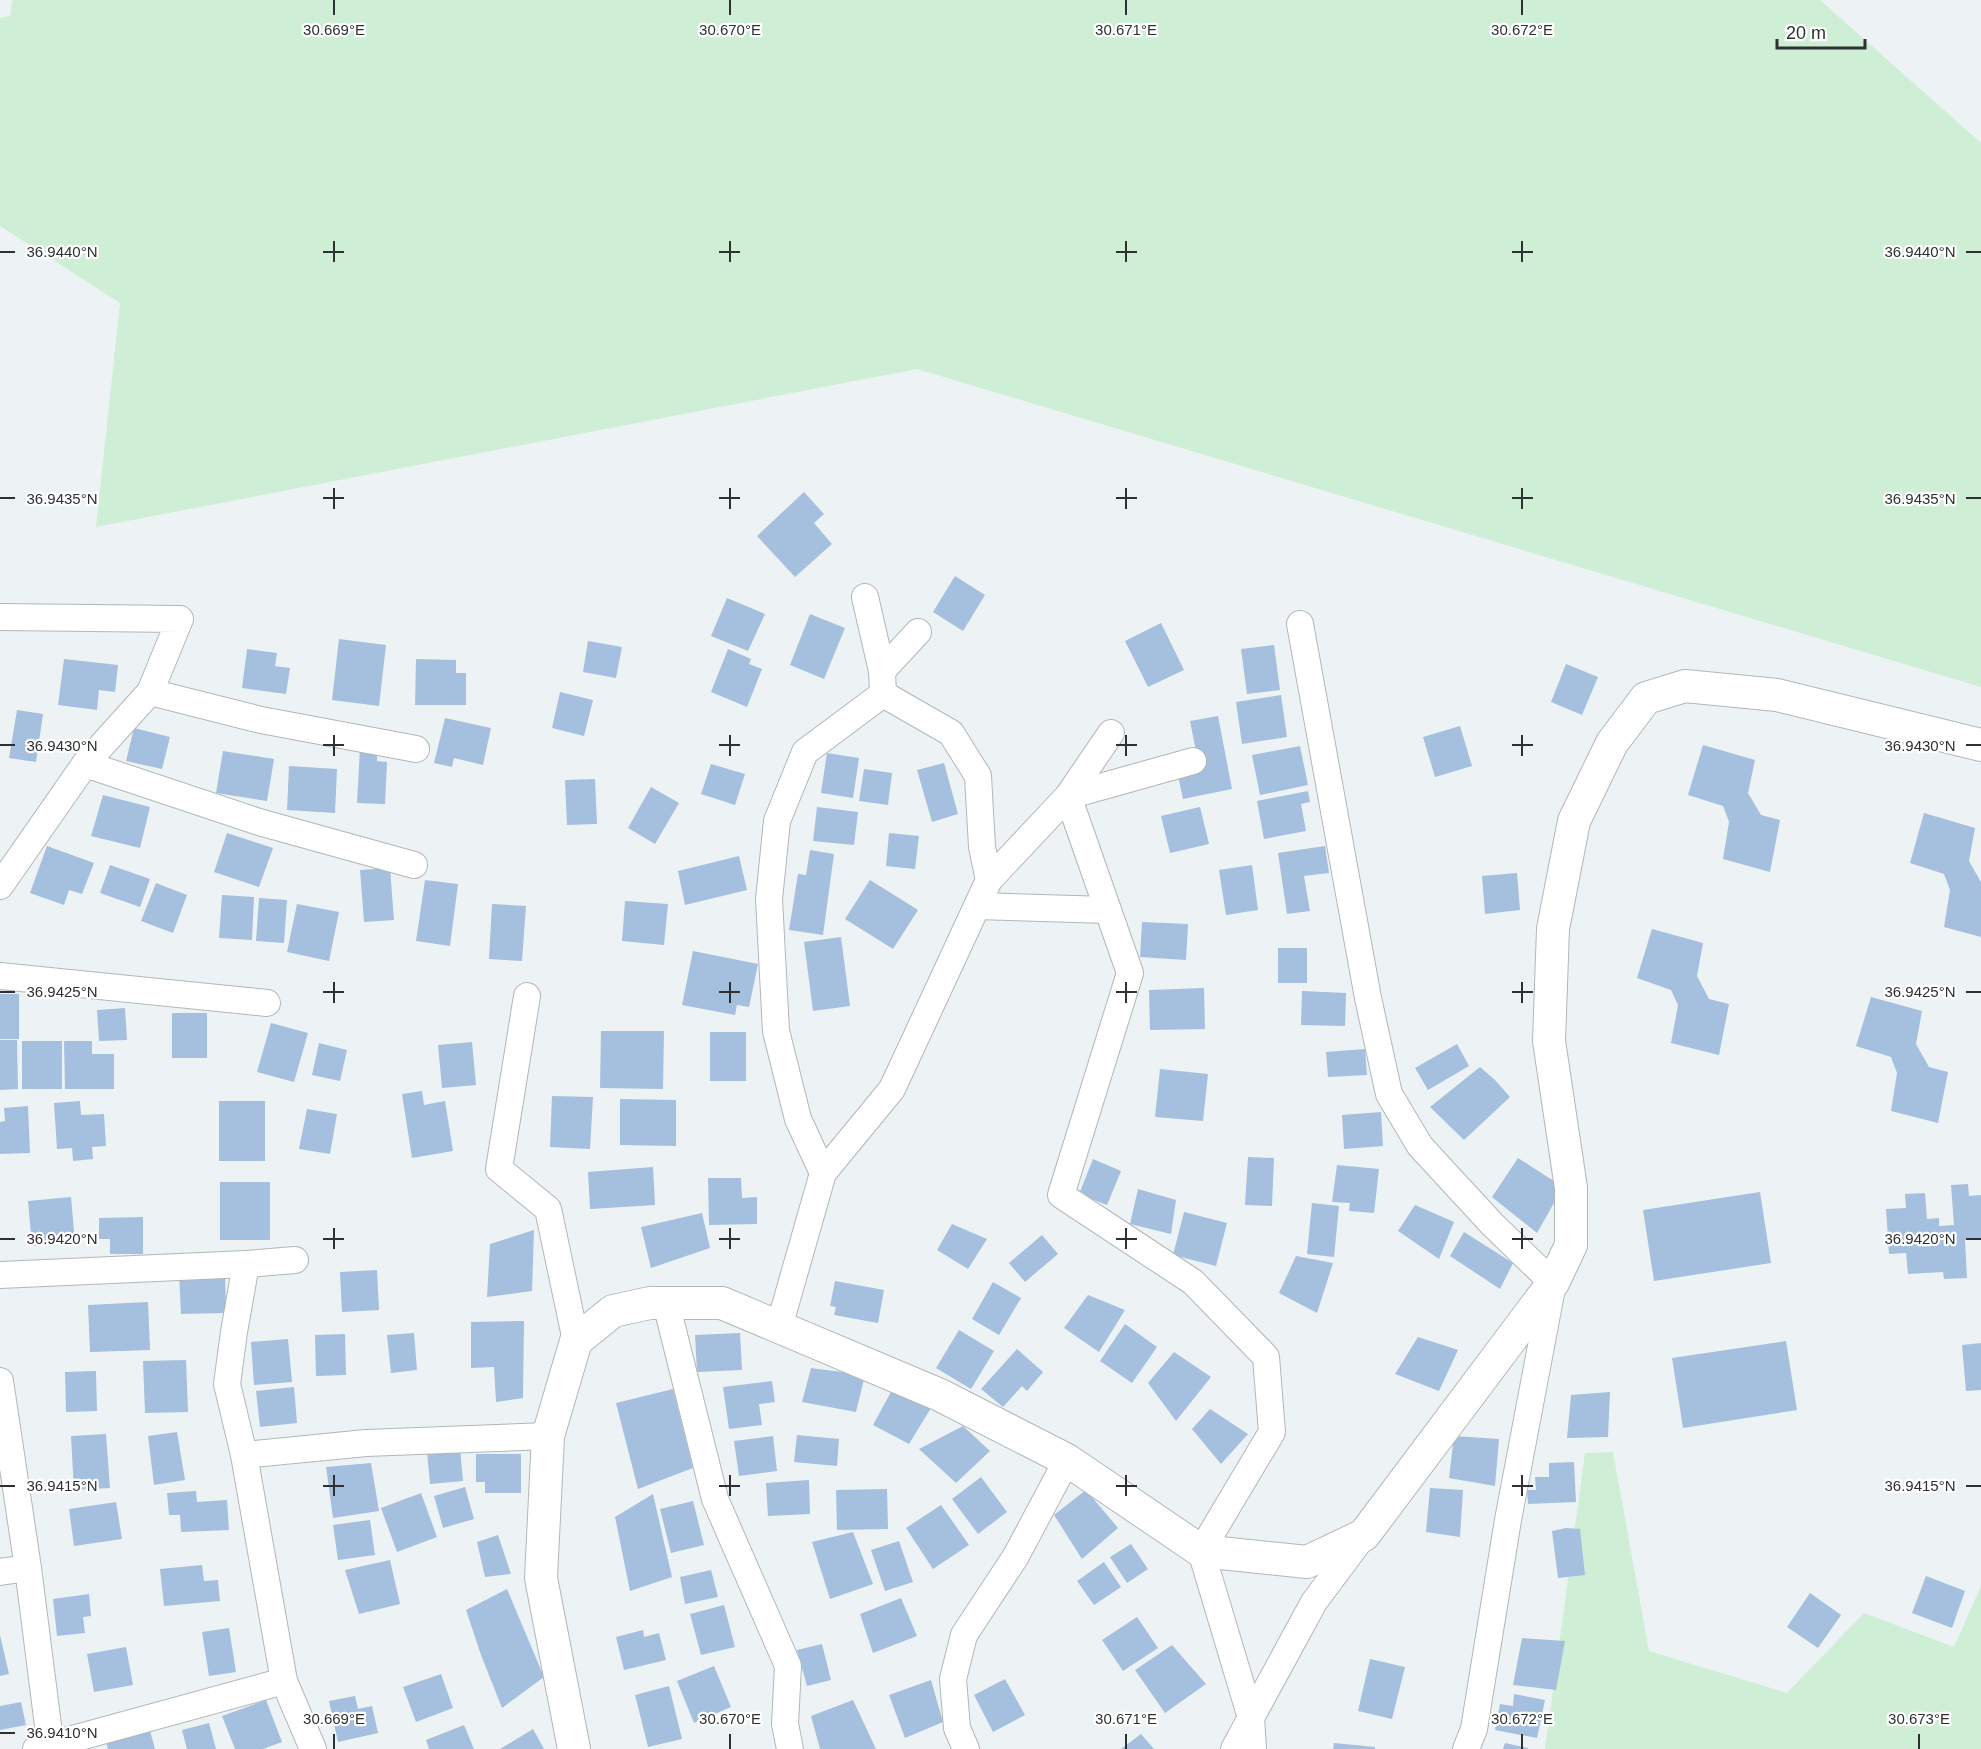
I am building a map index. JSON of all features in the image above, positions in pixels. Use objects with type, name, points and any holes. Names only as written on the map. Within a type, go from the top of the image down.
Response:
[{"type":"street","points":[[865,597],[882,683],[951,733],[978,776],[982,847],[989,880]]},
{"type":"street","points":[[0,617],[180,619],[150,692],[85,764],[0,886]]},
{"type":"street","points":[[1300,624],[1368,998],[1389,1094],[1420,1146],[1492,1224],[1552,1283]]},
{"type":"street","points":[[823,1173],[798,1119],[776,1031],[769,899],[777,821],[805,752],[882,683],[918,632]]},
{"type":"street","points":[[1234,1749],[1314,1602],[1552,1283],[1571,1245],[1571,1188],[1549,1041],[1553,929],[1574,821],[1612,743],[1646,698],[1685,686],[1777,695],[1981,746]]},
{"type":"street","points":[[150,692],[261,720],[416,749]]},
{"type":"street","points":[[779,1327],[823,1173],[892,1089],[989,880],[1068,796],[1111,733]]},
{"type":"street","points":[[1068,796],[1193,760]]},
{"type":"street","points":[[85,764],[259,822],[414,865]]},
{"type":"street","points":[[1068,796],[1130,973],[1061,1195],[1194,1282],[1266,1358],[1272,1432],[1201,1551],[1251,1718],[1253,1749]]},
{"type":"street","points":[[977,906],[1108,910]]},
{"type":"street","points":[[0,976],[267,1003]]},
{"type":"street","points":[[527,996],[499,1169],[548,1209],[576,1341],[548,1436],[541,1578],[574,1749]]},
{"type":"street","points":[[0,1275],[295,1260]]},
{"type":"street","points":[[246,1264],[227,1384],[244,1455],[284,1681],[313,1749]]},
{"type":"street","points":[[1466,1749],[1474,1729],[1508,1520],[1552,1283]]},
{"type":"street","points":[[576,1341],[613,1311],[650,1303],[722,1303],[940,1395],[1067,1460],[1201,1551],[1307,1562],[1364,1535]]},
{"type":"street","points":[[666,1303],[715,1499],[789,1666],[784,1724],[790,1749]]},
{"type":"street","points":[[0,1381],[28,1568],[46,1748],[284,1681]]},
{"type":"street","points":[[244,1455],[366,1443],[548,1436]]},
{"type":"street","points":[[966,1749],[957,1728],[952,1679],[964,1635],[1016,1556],[1067,1460]]},
{"type":"street","points":[[0,1572],[28,1568]]},
{"type":"green space","points":[[12,0],[1820,0],[1981,143],[1981,687],[917,369],[96,527],[120,303],[0,226],[0,18],[10,16]]},
{"type":"green space","points":[[1613,1452],[1649,1651],[1787,1693],[1864,1613],[1954,1647],[1981,1586],[1981,1749],[1545,1749],[1585,1453]]},
{"type":"building","points":[[804,492],[824,514],[814,523],[832,544],[795,577],[757,536]]},
{"type":"building","points":[[955,576],[985,595],[963,631],[933,612]]},
{"type":"building","points":[[727,598],[765,614],[748,651],[711,636]]},
{"type":"building","points":[[810,614],[845,628],[824,679],[790,665]]},
{"type":"building","points":[[1161,623],[1184,670],[1148,687],[1125,641]]},
{"type":"building","points":[[339,639],[386,645],[379,706],[332,700]]},
{"type":"building","points":[[588,641],[622,647],[616,678],[583,672]]},
{"type":"building","points":[[1274,645],[1280,690],[1247,694],[1241,649]]},
{"type":"building","points":[[247,649],[277,653],[275,666],[290,668],[286,694],[242,688]]},
{"type":"building","points":[[728,649],[751,659],[749,664],[762,669],[747,707],[711,692]]},
{"type":"building","points":[[64,659],[118,665],[115,692],[99,690],[97,710],[58,705]]},
{"type":"building","points":[[416,659],[456,660],[456,673],[466,673],[466,705],[415,705]]},
{"type":"building","points":[[1566,664],[1598,677],[1582,715],[1551,702]]},
{"type":"building","points":[[560,692],[593,700],[584,736],[552,728]]},
{"type":"building","points":[[1281,695],[1287,737],[1242,744],[1236,702]]},
{"type":"building","points":[[17,710],[43,714],[36,762],[9,758]]},
{"type":"building","points":[[1218,716],[1232,789],[1183,799],[1177,771],[1199,766],[1190,721]]},
{"type":"building","points":[[445,718],[491,728],[483,765],[454,758],[452,767],[434,763]]},
{"type":"building","points":[[1460,726],[1472,766],[1435,777],[1423,737]]},
{"type":"building","points":[[134,728],[170,737],[162,769],[126,761]]},
{"type":"building","points":[[1703,745],[1755,760],[1748,793],[1761,815],[1780,820],[1770,872],[1723,859],[1729,822],[1723,806],[1688,795]]},
{"type":"building","points":[[1300,746],[1308,785],[1260,795],[1252,755]]},
{"type":"building","points":[[360,748],[377,749],[377,761],[387,762],[385,804],[357,803]]},
{"type":"building","points":[[223,751],[274,759],[267,801],[216,793]]},
{"type":"building","points":[[827,753],[859,758],[853,798],[821,793]]},
{"type":"building","points":[[944,763],[958,814],[932,822],[917,770]]},
{"type":"building","points":[[711,764],[745,774],[735,805],[701,794]]},
{"type":"building","points":[[289,766],[337,769],[335,813],[287,810]]},
{"type":"building","points":[[864,769],[892,773],[888,805],[859,801]]},
{"type":"building","points":[[595,779],[597,824],[567,825],[565,780]]},
{"type":"building","points":[[651,787],[679,803],[655,844],[628,828]]},
{"type":"building","points":[[1308,791],[1310,802],[1301,804],[1306,831],[1264,839],[1257,801]]},
{"type":"building","points":[[103,795],[150,807],[140,848],[91,836]]},
{"type":"building","points":[[817,807],[858,812],[854,845],[813,841]]},
{"type":"building","points":[[1200,807],[1209,844],[1170,853],[1161,816]]},
{"type":"building","points":[[1924,813],[1975,828],[1969,861],[1981,882],[1981,937],[1944,927],[1950,890],[1944,874],[1910,863]]},
{"type":"building","points":[[227,833],[273,848],[259,887],[214,872]]},
{"type":"building","points":[[889,833],[919,836],[915,869],[886,866]]},
{"type":"building","points":[[47,846],[94,863],[82,894],[69,890],[64,905],[30,893]]},
{"type":"building","points":[[1325,846],[1329,873],[1304,876],[1310,911],[1287,914],[1278,853]]},
{"type":"building","points":[[810,850],[834,854],[823,935],[789,930],[798,874],[806,875]]},
{"type":"building","points":[[739,856],[747,890],[685,905],[678,871]]},
{"type":"building","points":[[110,865],[150,879],[140,907],[100,893]]},
{"type":"building","points":[[1252,865],[1258,910],[1226,915],[1219,870]]},
{"type":"building","points":[[390,868],[394,920],[364,922],[360,870]]},
{"type":"building","points":[[1517,873],[1520,910],[1485,914],[1482,876]]},
{"type":"building","points":[[425,880],[458,884],[450,946],[416,941]]},
{"type":"building","points":[[870,880],[918,910],[893,949],[845,919]]},
{"type":"building","points":[[156,883],[187,895],[173,933],[141,921]]},
{"type":"building","points":[[222,895],[254,897],[252,940],[219,938]]},
{"type":"building","points":[[259,898],[287,900],[284,943],[256,941]]},
{"type":"building","points":[[625,901],[668,904],[664,945],[622,941]]},
{"type":"building","points":[[297,904],[339,912],[329,961],[287,952]]},
{"type":"building","points":[[492,904],[526,906],[522,961],[489,959]]},
{"type":"building","points":[[1142,922],[1188,924],[1186,960],[1140,957]]},
{"type":"building","points":[[1652,929],[1703,943],[1697,976],[1709,999],[1729,1004],[1719,1055],[1671,1043],[1678,1005],[1671,990],[1637,978]]},
{"type":"building","points":[[841,937],[850,1006],[813,1011],[804,942]]},
{"type":"building","points":[[1278,948],[1307,948],[1307,983],[1278,983]]},
{"type":"building","points":[[693,951],[758,964],[749,1007],[737,1005],[735,1015],[682,1005]]},
{"type":"building","points":[[1204,988],[1205,1029],[1150,1030],[1149,990]]},
{"type":"building","points":[[1302,991],[1346,993],[1345,1026],[1301,1025]]},
{"type":"building","points":[[0,994],[19,994],[19,1039],[0,1039]]},
{"type":"building","points":[[1871,997],[1922,1011],[1916,1044],[1929,1067],[1948,1072],[1938,1123],[1891,1111],[1897,1073],[1891,1057],[1856,1046]]},
{"type":"building","points":[[125,1008],[127,1040],[99,1041],[97,1010]]},
{"type":"building","points":[[172,1013],[207,1013],[207,1058],[172,1058]]},
{"type":"building","points":[[271,1023],[308,1033],[294,1082],[257,1072]]},
{"type":"building","points":[[601,1031],[664,1031],[663,1089],[600,1088]]},
{"type":"building","points":[[710,1032],[746,1032],[746,1081],[710,1081]]},
{"type":"building","points":[[0,1040],[17,1040],[18,1089],[0,1090]]},
{"type":"building","points":[[22,1041],[62,1041],[62,1089],[22,1089]]},
{"type":"building","points":[[64,1041],[92,1041],[92,1054],[114,1054],[114,1089],[65,1089]]},
{"type":"building","points":[[472,1042],[476,1085],[442,1088],[438,1045]]},
{"type":"building","points":[[319,1043],[347,1050],[340,1081],[312,1075]]},
{"type":"building","points":[[1457,1044],[1469,1066],[1428,1090],[1415,1068]]},
{"type":"building","points":[[1365,1049],[1367,1075],[1328,1077],[1326,1052]]},
{"type":"building","points":[[1480,1067],[1510,1097],[1464,1140],[1430,1107]]},
{"type":"building","points":[[1160,1069],[1208,1074],[1203,1121],[1155,1117]]},
{"type":"building","points":[[422,1091],[424,1105],[445,1101],[453,1151],[412,1158],[402,1094]]},
{"type":"building","points":[[552,1096],[593,1097],[590,1149],[550,1147]]},
{"type":"building","points":[[620,1099],[676,1100],[676,1146],[620,1145]]},
{"type":"building","points":[[80,1101],[81,1115],[104,1114],[106,1146],[92,1147],[93,1159],[73,1161],[72,1148],[57,1149],[54,1103]]},
{"type":"building","points":[[219,1101],[265,1101],[265,1161],[219,1161]]},
{"type":"building","points":[[28,1106],[30,1153],[0,1154],[0,1122],[5,1121],[4,1108]]},
{"type":"building","points":[[307,1109],[337,1114],[330,1154],[299,1149]]},
{"type":"building","points":[[1381,1112],[1383,1146],[1344,1149],[1342,1115]]},
{"type":"building","points":[[1248,1157],[1274,1158],[1272,1206],[1245,1205]]},
{"type":"building","points":[[1518,1158],[1563,1187],[1537,1233],[1492,1197]]},
{"type":"building","points":[[1093,1159],[1121,1171],[1107,1205],[1079,1194]]},
{"type":"building","points":[[1337,1165],[1379,1169],[1374,1213],[1349,1211],[1350,1203],[1332,1202]]},
{"type":"building","points":[[653,1167],[655,1205],[590,1209],[588,1172]]},
{"type":"building","points":[[708,1178],[741,1178],[742,1198],[757,1197],[757,1224],[709,1225]]},
{"type":"building","points":[[220,1182],[270,1182],[270,1240],[220,1240]]},
{"type":"building","points":[[1968,1184],[1969,1196],[1981,1195],[1981,1239],[1965,1240],[1967,1278],[1944,1279],[1943,1272],[1908,1274],[1906,1253],[1889,1254],[1886,1209],[1906,1208],[1905,1194],[1925,1193],[1927,1219],[1939,1218],[1939,1226],[1954,1225],[1951,1185]]},
{"type":"building","points":[[1138,1189],[1176,1200],[1171,1234],[1130,1224]]},
{"type":"building","points":[[1760,1192],[1771,1263],[1654,1281],[1643,1210]]},
{"type":"building","points":[[71,1197],[75,1242],[32,1246],[28,1201]]},
{"type":"building","points":[[1312,1203],[1339,1206],[1334,1257],[1307,1254]]},
{"type":"building","points":[[1415,1205],[1454,1222],[1439,1259],[1398,1231]]},
{"type":"building","points":[[1184,1212],[1227,1223],[1216,1266],[1173,1255]]},
{"type":"building","points":[[702,1213],[710,1248],[651,1268],[641,1227]]},
{"type":"building","points":[[143,1217],[143,1254],[110,1254],[110,1239],[99,1239],[99,1218]]},
{"type":"building","points":[[952,1224],[987,1239],[968,1269],[937,1250]]},
{"type":"building","points":[[534,1230],[532,1291],[487,1297],[490,1244]]},
{"type":"building","points":[[1464,1232],[1513,1263],[1500,1289],[1450,1256]]},
{"type":"building","points":[[1042,1235],[1058,1254],[1025,1282],[1009,1263]]},
{"type":"building","points":[[1296,1256],[1333,1263],[1317,1313],[1279,1293]]},
{"type":"building","points":[[377,1270],[379,1310],[342,1312],[340,1272]]},
{"type":"building","points":[[225,1271],[226,1313],[181,1314],[179,1273]]},
{"type":"building","points":[[835,1281],[884,1290],[878,1323],[834,1315],[836,1307],[830,1306]]},
{"type":"building","points":[[993,1282],[1021,1298],[999,1335],[972,1319]]},
{"type":"building","points":[[1088,1295],[1125,1310],[1099,1352],[1064,1328]]},
{"type":"building","points":[[148,1302],[150,1350],[90,1352],[88,1305]]},
{"type":"building","points":[[524,1321],[523,1398],[496,1402],[494,1367],[471,1368],[471,1322]]},
{"type":"building","points":[[1125,1324],[1157,1347],[1132,1383],[1100,1361]]},
{"type":"building","points":[[959,1330],[994,1351],[971,1389],[936,1368]]},
{"type":"building","points":[[414,1333],[417,1370],[391,1373],[387,1335]]},
{"type":"building","points":[[740,1333],[742,1370],[697,1372],[695,1335]]},
{"type":"building","points":[[345,1334],[346,1375],[316,1376],[315,1335]]},
{"type":"building","points":[[1418,1337],[1458,1350],[1439,1391],[1395,1374]]},
{"type":"building","points":[[288,1339],[292,1382],[254,1385],[251,1342]]},
{"type":"building","points":[[1786,1341],[1797,1410],[1683,1428],[1672,1358]]},
{"type":"building","points":[[1981,1343],[1981,1390],[1966,1391],[1962,1345]]},
{"type":"building","points":[[1017,1349],[1043,1372],[1027,1391],[1022,1386],[1003,1407],[981,1389]]},
{"type":"building","points":[[1174,1352],[1211,1377],[1176,1421],[1148,1383]]},
{"type":"building","points":[[186,1360],[188,1412],[145,1413],[143,1361]]},
{"type":"building","points":[[811,1368],[865,1375],[856,1412],[802,1402]]},
{"type":"building","points":[[96,1371],[97,1411],[66,1412],[65,1372]]},
{"type":"building","points":[[772,1381],[775,1402],[759,1404],[762,1425],[729,1429],[723,1387]]},
{"type":"building","points":[[294,1387],[297,1423],[260,1427],[256,1391]]},
{"type":"building","points":[[673,1389],[693,1468],[638,1489],[616,1403]]},
{"type":"building","points":[[892,1390],[931,1408],[909,1444],[873,1425]]},
{"type":"building","points":[[1610,1392],[1608,1437],[1567,1438],[1571,1395]]},
{"type":"building","points":[[1210,1409],[1248,1434],[1221,1464],[1192,1429]]},
{"type":"building","points":[[963,1426],[990,1451],[956,1483],[919,1449]]},
{"type":"building","points":[[177,1432],[185,1480],[154,1485],[148,1436]]},
{"type":"building","points":[[106,1434],[110,1488],[74,1490],[71,1436]]},
{"type":"building","points":[[797,1435],[839,1439],[837,1466],[794,1462]]},
{"type":"building","points":[[773,1436],[777,1471],[739,1476],[734,1441]]},
{"type":"building","points":[[1454,1436],[1499,1439],[1495,1486],[1449,1478]]},
{"type":"building","points":[[460,1449],[463,1481],[430,1484],[427,1452]]},
{"type":"building","points":[[476,1454],[521,1454],[521,1493],[485,1493],[485,1482],[476,1482]]},
{"type":"building","points":[[1574,1462],[1576,1502],[1528,1504],[1527,1490],[1536,1490],[1535,1477],[1549,1477],[1549,1463]]},
{"type":"building","points":[[371,1463],[379,1511],[333,1518],[326,1467]]},
{"type":"building","points":[[981,1477],[1007,1512],[978,1534],[952,1499]]},
{"type":"building","points":[[809,1480],[810,1514],[768,1516],[766,1483]]},
{"type":"building","points":[[465,1487],[474,1519],[443,1528],[434,1496]]},
{"type":"building","points":[[1430,1488],[1463,1490],[1460,1537],[1426,1532]]},
{"type":"building","points":[[887,1489],[888,1529],[837,1530],[836,1490]]},
{"type":"building","points":[[1086,1490],[1118,1528],[1082,1559],[1054,1515]]},
{"type":"building","points":[[196,1491],[197,1502],[227,1500],[229,1530],[181,1532],[180,1515],[169,1515],[167,1493]]},
{"type":"building","points":[[421,1493],[437,1537],[397,1552],[381,1508]]},
{"type":"building","points":[[653,1494],[672,1577],[630,1591],[615,1517]]},
{"type":"building","points":[[693,1501],[704,1545],[671,1553],[660,1509]]},
{"type":"building","points":[[116,1502],[122,1539],[74,1546],[69,1509]]},
{"type":"building","points":[[941,1505],[969,1545],[933,1569],[906,1528]]},
{"type":"building","points":[[370,1520],[375,1555],[338,1560],[333,1525]]},
{"type":"building","points":[[1566,1528],[1580,1529],[1585,1575],[1558,1578],[1552,1531]]},
{"type":"building","points":[[853,1532],[873,1584],[830,1599],[812,1542]]},
{"type":"building","points":[[498,1535],[511,1574],[485,1577],[477,1542]]},
{"type":"building","points":[[899,1541],[913,1582],[885,1591],[871,1550]]},
{"type":"building","points":[[1131,1544],[1148,1569],[1127,1583],[1110,1557]]},
{"type":"building","points":[[390,1560],[400,1604],[359,1614],[345,1570]]},
{"type":"building","points":[[1104,1562],[1121,1587],[1094,1605],[1077,1581]]},
{"type":"building","points":[[202,1565],[204,1581],[218,1580],[220,1601],[164,1606],[160,1569]]},
{"type":"building","points":[[711,1570],[718,1597],[685,1604],[680,1577]]},
{"type":"building","points":[[1926,1576],[1965,1591],[1952,1628],[1912,1613]]},
{"type":"building","points":[[507,1589],[544,1677],[502,1708],[466,1610]]},
{"type":"building","points":[[1810,1593],[1841,1615],[1818,1648],[1787,1627]]},
{"type":"building","points":[[89,1594],[91,1616],[83,1617],[85,1633],[57,1636],[53,1599]]},
{"type":"building","points":[[901,1598],[917,1636],[873,1653],[860,1614]]},
{"type":"building","points":[[724,1605],[735,1647],[701,1655],[690,1614]]},
{"type":"building","points":[[1137,1617],[1158,1648],[1123,1671],[1102,1640]]},
{"type":"building","points":[[229,1628],[236,1672],[209,1676],[202,1632]]},
{"type":"building","points":[[643,1630],[644,1637],[659,1633],[666,1660],[624,1670],[616,1637]]},
{"type":"building","points":[[0,1635],[9,1674],[0,1676]]},
{"type":"building","points":[[1522,1638],[1565,1641],[1556,1690],[1513,1685]]},
{"type":"building","points":[[822,1644],[831,1680],[807,1686],[797,1650]]},
{"type":"building","points":[[1172,1645],[1206,1684],[1165,1713],[1135,1670]]},
{"type":"building","points":[[126,1647],[133,1685],[94,1692],[87,1654]]},
{"type":"building","points":[[1370,1659],[1405,1667],[1392,1719],[1358,1711]]},
{"type":"building","points":[[714,1666],[731,1707],[694,1723],[677,1681]]},
{"type":"building","points":[[441,1674],[453,1708],[416,1722],[403,1687]]},
{"type":"building","points":[[1005,1679],[1025,1715],[993,1732],[974,1695]]},
{"type":"building","points":[[931,1680],[943,1722],[905,1738],[889,1695]]},
{"type":"building","points":[[669,1686],[682,1739],[648,1747],[635,1695]]},
{"type":"building","points":[[1514,1694],[1545,1700],[1537,1738],[1495,1730],[1500,1704],[1513,1706]]},
{"type":"building","points":[[355,1696],[358,1709],[372,1706],[378,1733],[338,1742],[329,1701]]},
{"type":"building","points":[[266,1700],[282,1742],[263,1749],[235,1749],[222,1716]]},
{"type":"building","points":[[853,1700],[876,1749],[820,1749],[811,1716]]},
{"type":"building","points":[[21,1702],[26,1725],[0,1730],[0,1706]]},
{"type":"building","points":[[209,1723],[216,1749],[187,1749],[182,1730]]},
{"type":"building","points":[[464,1725],[474,1749],[429,1749],[426,1740]]},
{"type":"building","points":[[149,1727],[155,1749],[108,1749],[105,1739]]},
{"type":"building","points":[[533,1729],[544,1749],[500,1749]]},
{"type":"building","points":[[1141,1734],[1154,1749],[1121,1749]]},
{"type":"building","points":[[1334,1743],[1375,1747],[1375,1749],[1333,1749]]},
{"type":"building","points":[[1505,1743],[1528,1748],[1528,1749],[1503,1749]]}]
